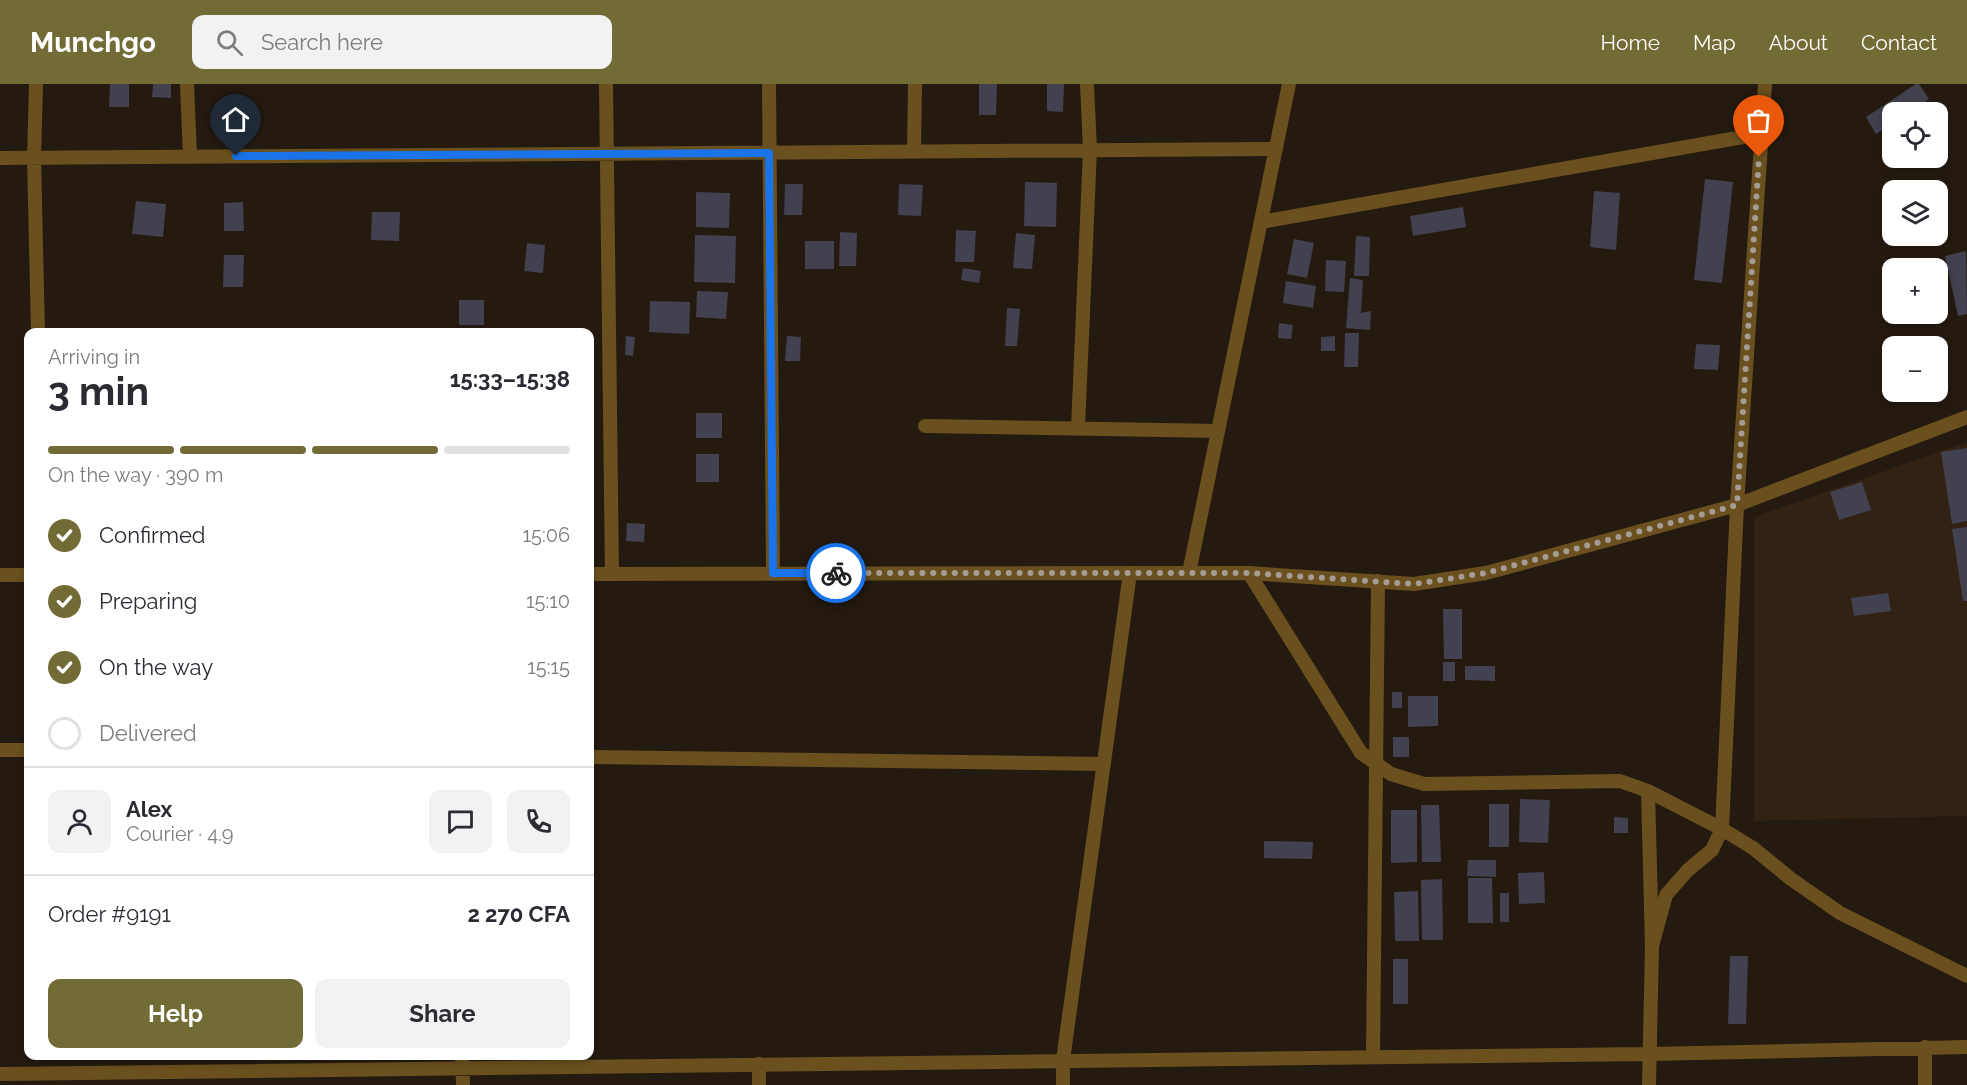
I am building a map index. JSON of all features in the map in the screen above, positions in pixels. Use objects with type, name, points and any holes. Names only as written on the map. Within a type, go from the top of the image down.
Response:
[{"type":"street","points":[[36,84],[34,158],[38,328]]},
{"type":"street","points":[[187,84],[189,157]]},
{"type":"street","points":[[606,84],[612,574]]},
{"type":"street","points":[[769,84],[773,573]]},
{"type":"street","points":[[914,151],[915,84]]},
{"type":"street","points":[[1078,428],[1090,150],[1087,84]]},
{"type":"street","points":[[1189,573],[1289,84]]},
{"type":"street","points":[[1652,946],[1666,895],[1688,870],[1712,850],[1722,829],[1737,505],[1765,84]]},
{"type":"street","points":[[1261,222],[1760,134]]},
{"type":"street","points":[[0,158],[1276,149]]},
{"type":"street","points":[[594,574],[1249,573],[1414,584],[1486,573],[1737,505],[1967,417]]},
{"type":"street","points":[[925,426],[1218,431]]},
{"type":"street","points":[[1063,1085],[1063,1060],[1130,573]]},
{"type":"street","points":[[1249,573],[1360,753],[1391,774],[1424,784],[1620,782],[1648,791],[1754,848],[1791,879],[1840,913],[1967,976]]},
{"type":"street","points":[[0,575],[24,574]]},
{"type":"street","points":[[1373,1057],[1374,763],[1378,582]]},
{"type":"street","points":[[0,750],[24,750]]},
{"type":"street","points":[[594,757],[1104,764]]},
{"type":"street","points":[[1648,791],[1652,946],[1649,1085]]},
{"type":"street","points":[[1925,1047],[1925,1085]]},
{"type":"street","points":[[0,1074],[168,1078],[462,1062],[759,1064],[1650,1054],[1967,1047]]},
{"type":"street","points":[[462,1062],[463,1085]]},
{"type":"street","points":[[759,1064],[759,1085]]},
{"type":"shaded area","points":[[1967,442],[1967,816],[1754,821],[1754,517]]},
{"type":"building","points":[[110,84],[129,84],[129,107],[109,107]]},
{"type":"building","points":[[153,84],[171,84],[171,98],[152,97]]},
{"type":"building","points":[[979,84],[997,84],[996,115],[979,115]]},
{"type":"building","points":[[1047,84],[1064,84],[1063,112],[1047,111]]},
{"type":"building","points":[[1916,84],[1919,84],[1929,99],[1924,102],[1889,102]]},
{"type":"building","points":[[1882,106],[1882,130],[1876,134],[1866,117]]},
{"type":"building","points":[[1705,179],[1733,182],[1722,283],[1694,280]]},
{"type":"building","points":[[1025,182],[1057,183],[1056,227],[1024,226]]},
{"type":"building","points":[[785,184],[803,184],[802,215],[784,215]]},
{"type":"building","points":[[899,184],[923,185],[921,216],[898,215]]},
{"type":"building","points":[[1594,191],[1620,193],[1616,250],[1590,247]]},
{"type":"building","points":[[696,192],[730,193],[729,228],[696,227]]},
{"type":"building","points":[[136,201],[166,204],[163,237],[132,234]]},
{"type":"building","points":[[243,202],[244,231],[224,231],[224,203]]},
{"type":"building","points":[[1463,207],[1466,227],[1413,236],[1410,216]]},
{"type":"building","points":[[372,212],[400,212],[399,241],[371,240]]},
{"type":"building","points":[[956,230],[976,231],[974,262],[955,262]]},
{"type":"building","points":[[840,232],[857,233],[856,266],[839,266]]},
{"type":"building","points":[[1016,233],[1035,235],[1032,269],[1013,268]]},
{"type":"building","points":[[695,235],[736,236],[735,283],[694,282]]},
{"type":"building","points":[[1356,236],[1370,237],[1369,276],[1354,276]]},
{"type":"building","points":[[1294,239],[1314,243],[1307,278],[1287,274]]},
{"type":"building","points":[[805,241],[834,241],[834,269],[805,269]]},
{"type":"building","points":[[527,243],[545,245],[543,273],[524,271]]},
{"type":"building","points":[[1966,251],[1967,314],[1958,316],[1948,270],[1948,258],[1945,256]]},
{"type":"building","points":[[224,255],[244,255],[243,287],[223,287]]},
{"type":"building","points":[[1326,260],[1346,261],[1344,292],[1325,291]]},
{"type":"building","points":[[963,268],[981,271],[979,283],[961,280]]},
{"type":"building","points":[[1350,278],[1363,280],[1361,313],[1371,311],[1370,330],[1346,328]]},
{"type":"building","points":[[1286,281],[1316,286],[1313,308],[1283,303]]},
{"type":"building","points":[[697,291],[728,292],[726,319],[696,317]]},
{"type":"building","points":[[459,300],[484,300],[484,325],[459,325]]},
{"type":"building","points":[[650,301],[690,302],[689,334],[649,332]]},
{"type":"building","points":[[1007,308],[1020,309],[1017,346],[1005,346]]},
{"type":"building","points":[[1279,323],[1293,325],[1291,339],[1278,338]]},
{"type":"building","points":[[1345,333],[1359,333],[1358,367],[1344,367]]},
{"type":"building","points":[[626,336],[635,337],[633,356],[625,355]]},
{"type":"building","points":[[787,336],[801,337],[800,361],[785,361]]},
{"type":"building","points":[[1335,336],[1335,351],[1321,351],[1321,337]]},
{"type":"building","points":[[1696,344],[1720,345],[1718,370],[1694,369]]},
{"type":"building","points":[[696,413],[722,413],[722,438],[696,438]]},
{"type":"building","points":[[1967,448],[1967,521],[1952,524],[1941,452]]},
{"type":"building","points":[[696,454],[719,454],[719,482],[696,482]]},
{"type":"building","points":[[1862,482],[1871,510],[1839,520],[1830,492]]},
{"type":"building","points":[[627,523],[645,524],[644,542],[626,541]]},
{"type":"building","points":[[1967,527],[1967,601],[1963,601],[1952,529]]},
{"type":"building","points":[[1888,593],[1891,611],[1854,616],[1851,598]]},
{"type":"building","points":[[1443,609],[1462,609],[1462,659],[1444,659]]},
{"type":"building","points":[[1443,662],[1455,662],[1455,681],[1443,681]]},
{"type":"building","points":[[1465,666],[1495,666],[1495,681],[1465,680]]},
{"type":"building","points":[[1392,692],[1402,692],[1402,708],[1392,708]]},
{"type":"building","points":[[1408,696],[1438,696],[1438,726],[1408,727]]},
{"type":"building","points":[[1393,737],[1409,737],[1409,757],[1393,757]]},
{"type":"building","points":[[1520,799],[1550,800],[1548,843],[1519,842]]},
{"type":"building","points":[[1489,804],[1509,804],[1509,847],[1489,847]]},
{"type":"building","points":[[1421,805],[1439,805],[1441,862],[1422,862]]},
{"type":"building","points":[[1391,810],[1417,810],[1417,862],[1391,863]]},
{"type":"building","points":[[1614,817],[1628,818],[1628,833],[1614,833]]},
{"type":"building","points":[[1264,841],[1313,842],[1312,859],[1264,858]]},
{"type":"building","points":[[1468,860],[1496,860],[1496,877],[1467,876]]},
{"type":"building","points":[[1544,872],[1545,903],[1519,904],[1518,873]]},
{"type":"building","points":[[1468,878],[1492,878],[1493,923],[1468,923]]},
{"type":"building","points":[[1442,879],[1443,940],[1422,940],[1421,880]]},
{"type":"building","points":[[1418,891],[1419,941],[1395,941],[1394,892]]},
{"type":"building","points":[[1500,893],[1509,893],[1509,922],[1500,922]]},
{"type":"building","points":[[1730,956],[1748,956],[1746,1024],[1728,1024]]},
{"type":"building","points":[[1393,959],[1408,959],[1408,1004],[1393,1004]]},
{"type":"way so far","points":[[836,573],[1249,573],[1414,584],[1486,573],[1737,505],[1759,157]]},
{"type":"route","points":[[236,156],[769,153],[773,573],[836,573]]}]
